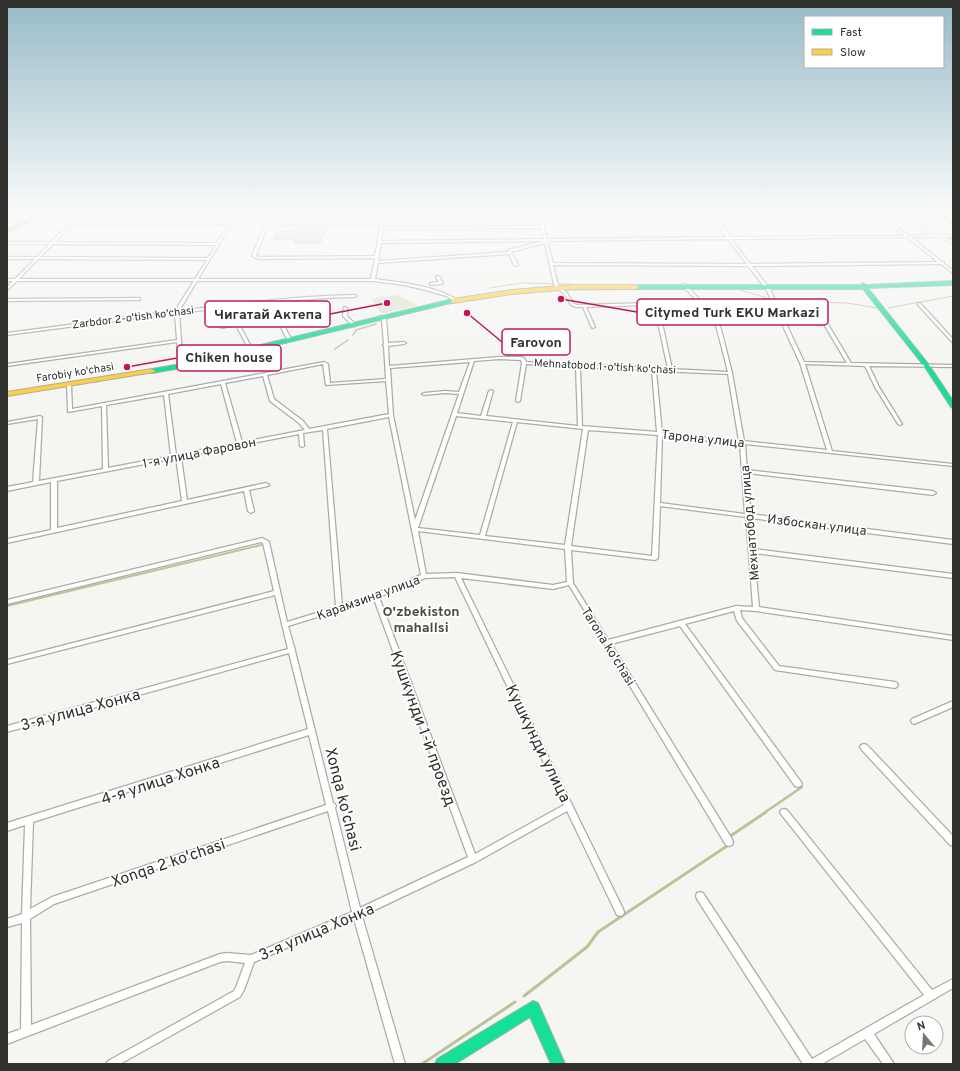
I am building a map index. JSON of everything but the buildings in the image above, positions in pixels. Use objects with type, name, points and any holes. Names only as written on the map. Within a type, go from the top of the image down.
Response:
[{"type":"main road","name":"Farobiy ko'chasi","points":[[250,349],[454,300],[503,291],[559,288],[686,286],[864,286],[953,282]]},
{"type":"main road","points":[[864,286],[927,366],[953,406]]},
{"type":"main road","name":"Farobiy ko'chasi","points":[[7,393],[181,365],[353,324]]},
{"type":"main road","name":"Farobiy ko'chasi","points":[[7,393],[181,365]]},
{"type":"main road","points":[[442,1064],[533,1008],[558,1064]]},
{"type":"street","points":[[7,289],[33,263]]},
{"type":"street","points":[[181,365],[177,311],[206,263]]},
{"type":"street","points":[[373,280],[376,263]]},
{"type":"street","points":[[747,263],[767,286],[802,363],[830,451]]},
{"type":"street","points":[[670,369],[658,313],[648,304],[576,306],[572,304],[566,294],[559,288],[552,264],[749,266],[943,263],[953,272]]},
{"type":"street","points":[[430,290],[431,281],[442,283],[438,277]]},
{"type":"street","points":[[7,280],[373,280],[430,290],[446,295],[454,300]]},
{"type":"street","name":"Мехнатобод улица","points":[[686,286],[714,317],[719,329],[730,373],[742,442],[756,609]]},
{"type":"street","name":"Zarbdor 2-o'tish ko'chasi","points":[[7,334],[177,311],[312,296],[355,296]]},
{"type":"street","points":[[7,300],[139,299]]},
{"type":"street","points":[[919,304],[953,341]]},
{"type":"street","points":[[584,306],[593,327]]},
{"type":"street","points":[[345,308],[345,316],[353,324]]},
{"type":"street","points":[[277,316],[289,339]]},
{"type":"street","points":[[821,316],[850,364]]},
{"type":"street","points":[[381,318],[385,325],[385,345],[391,415],[424,576]]},
{"type":"street","points":[[222,327],[237,324],[250,349]]},
{"type":"street","points":[[7,365],[179,341]]},
{"type":"street","points":[[385,345],[404,343]]},
{"type":"street","name":"Mehnatobod 1-o'tish ko'chasi","points":[[387,367],[507,358],[522,359],[524,362],[730,373]]},
{"type":"street","points":[[415,529],[472,361]]},
{"type":"street","points":[[518,401],[524,362]]},
{"type":"street","points":[[69,384],[70,411],[326,363],[328,384],[389,380]]},
{"type":"street","points":[[802,363],[953,366]]},
{"type":"street","name":"Tarona ko'chasi","points":[[578,365],[583,428],[568,547],[570,583],[729,842]]},
{"type":"street","points":[[867,365],[900,424]]},
{"type":"street","points":[[415,529],[655,558],[660,434],[654,368]]},
{"type":"street","points":[[265,374],[272,400],[301,422],[308,431]]},
{"type":"street","points":[[223,383],[240,444]]},
{"type":"street","points":[[482,417],[491,391]]},
{"type":"street","points":[[424,394],[445,392],[461,393]]},
{"type":"street","points":[[166,394],[185,502]]},
{"type":"street","points":[[104,405],[106,470]]},
{"type":"street","name":"Тарона улица","points":[[454,414],[583,428],[830,451],[953,466]]},
{"type":"street","name":"1-я улица Фаровон","points":[[7,489],[391,415]]},
{"type":"street","points":[[7,423],[40,417],[36,483]]},
{"type":"street","points":[[482,537],[515,421]]},
{"type":"street","points":[[325,428],[339,609]]},
{"type":"street","points":[[301,432],[302,446]]},
{"type":"street","points":[[745,471],[933,493]]},
{"type":"street","points":[[54,480],[54,531]]},
{"type":"street","points":[[7,541],[266,485]]},
{"type":"street","points":[[246,489],[251,511]]},
{"type":"street","name":"Избоскан улица","points":[[657,504],[953,542]]},
{"type":"street","name":"Xonqa ko'chasi","points":[[7,602],[265,540],[358,914],[400,1064]]},
{"type":"street","points":[[752,551],[953,576]]},
{"type":"street","name":"Карамзина улица","points":[[285,625],[376,596],[424,576],[457,574],[553,587],[570,583]]},
{"type":"street","name":"Кушкунди улица","points":[[457,574],[620,912]]},
{"type":"street","points":[[7,662],[278,592]]},
{"type":"street","name":"Кушкунди 1-й проезд","points":[[376,596],[473,859]]},
{"type":"street","points":[[736,608],[742,623],[777,668],[895,685]]},
{"type":"street","points":[[607,643],[736,608],[756,609],[953,638]]},
{"type":"street","points":[[681,623],[798,784]]},
{"type":"street","name":"3-я улица Хонка","points":[[7,729],[292,650]]},
{"type":"street","points":[[914,721],[953,704]]},
{"type":"street","name":"4-я улица Хонка","points":[[7,828],[312,731]]},
{"type":"street","points":[[864,746],[953,842]]},
{"type":"street","name":"Xonqa 2 ko'chasi","points":[[7,924],[26,917],[52,901],[332,806]]},
{"type":"street","name":"3-я улица Хонка","points":[[7,1039],[220,958],[227,957],[251,959],[358,914],[473,859],[569,806]]},
{"type":"street","points":[[784,812],[930,996]]},
{"type":"street","points":[[26,1032],[26,917],[29,821]]},
{"type":"street","points":[[700,896],[809,1064]]},
{"type":"street","points":[[111,1064],[237,994],[240,990],[251,959]]},
{"type":"street","points":[[813,1064],[953,983]]},
{"type":"street","points":[[867,1033],[889,1064]]},
{"type":"green space","points":[[397,295],[418,305],[382,314],[372,298]]},
{"type":"waterway","points":[[490,288],[521,283],[571,284]]},
{"type":"waterway","points":[[565,290],[737,289],[767,298]]},
{"type":"waterway","points":[[888,308],[953,296]]},
{"type":"waterway","points":[[778,301],[847,303],[878,308]]},
{"type":"waterway","points":[[353,335],[356,330],[376,324]]},
{"type":"waterway","points":[[335,349],[348,340]]},
{"type":"waterway","points":[[7,606],[261,545]]},
{"type":"waterway","points":[[764,813],[802,787]]},
{"type":"waterway","points":[[729,837],[766,812]]},
{"type":"waterway","points":[[524,996],[587,947],[598,932],[730,844]]},
{"type":"waterway","points":[[422,1064],[515,1002]]},
{"type":"traffic: fast","points":[[636,287],[865,287],[953,283]]},
{"type":"traffic: fast","points":[[863,285],[927,366],[953,406]]},
{"type":"traffic: fast","points":[[152,371],[181,366],[453,301]]},
{"type":"traffic: fast","points":[[442,1064],[533,1008],[558,1064]]},
{"type":"traffic: slow","points":[[453,301],[512,292],[572,287],[636,287]]},
{"type":"traffic: slow","points":[[7,394],[152,371]]},
{"type":"place","name":"Citymed Turk EKU Markazi","points":[[561,299]]},
{"type":"place","name":"Чигатай Актепа","points":[[387,303]]},
{"type":"place","name":"Farovon","points":[[467,313]]},
{"type":"place","name":"Chiken house","points":[[127,367]]},
{"type":"district","name":"O'zbekiston mahallsi","points":[[421,620]]}]
